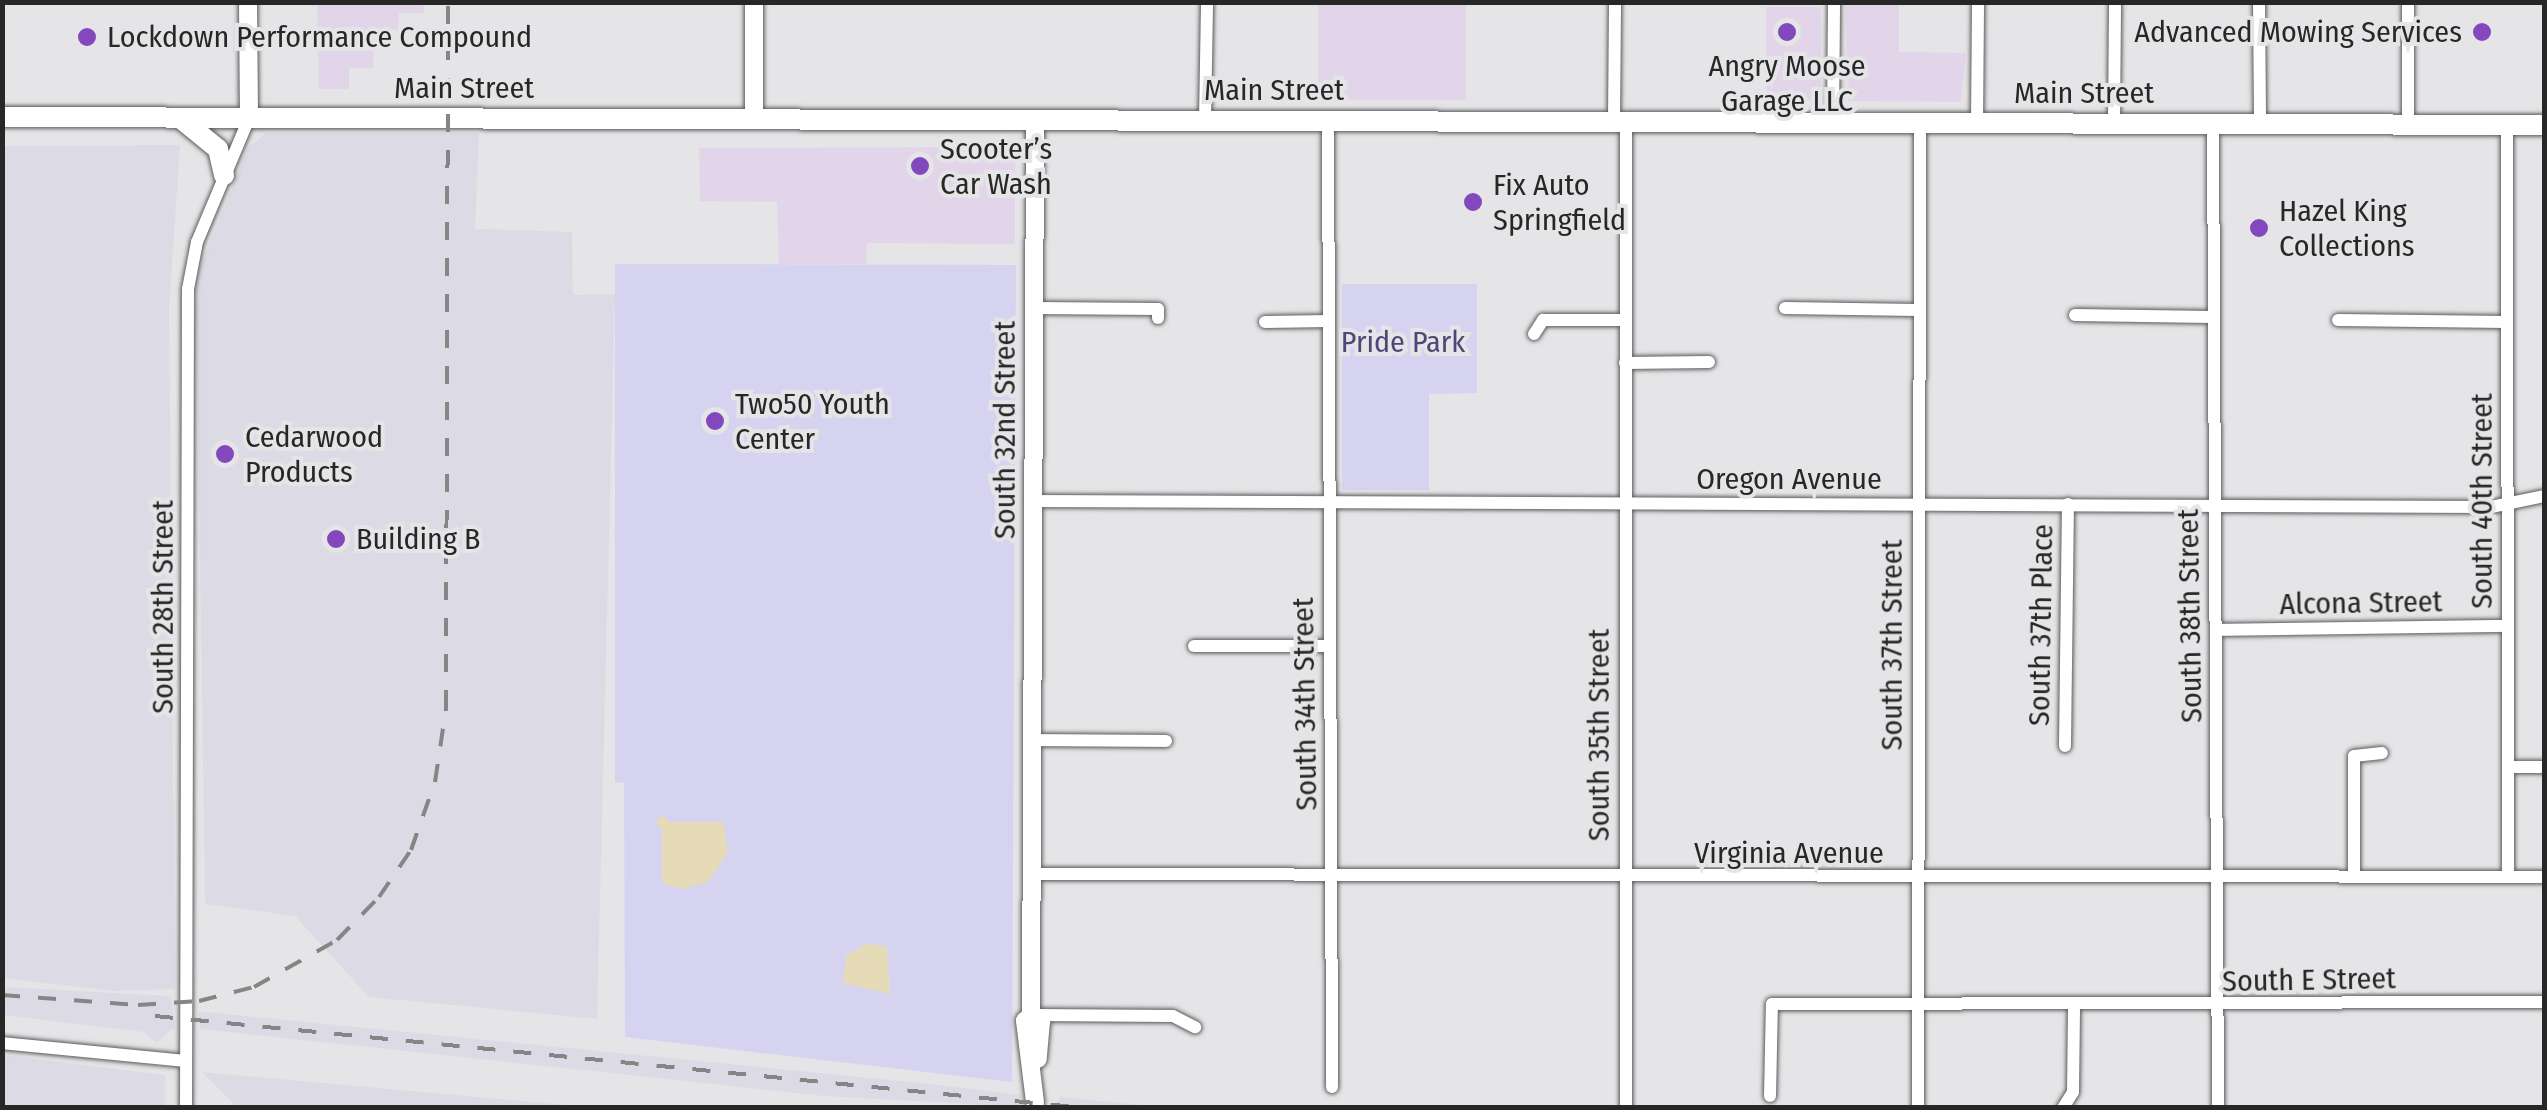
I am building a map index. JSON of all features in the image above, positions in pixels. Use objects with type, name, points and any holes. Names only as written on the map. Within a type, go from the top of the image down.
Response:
[{"type":"main road","name":"Main Street","points":[[2,117],[2544,125]]},
{"type":"main road","points":[[180,118],[218,149],[224,174]]},
{"type":"street","points":[[248,2],[249,118]]},
{"type":"street","points":[[754,2],[754,120]]},
{"type":"street","points":[[1205,120],[1207,2]]},
{"type":"street","name":"South 35th Street","points":[[1616,2],[1625,362],[1626,1108]]},
{"type":"street","points":[[1833,122],[1834,2]]},
{"type":"street","points":[[1977,122],[1978,2]]},
{"type":"street","points":[[2114,123],[2115,2]]},
{"type":"street","points":[[2260,2],[2260,124]]},
{"type":"street","points":[[2408,2],[2408,124]]},
{"type":"street","name":"South 28th Street","points":[[186,1108],[188,300],[197,240],[249,118]]},
{"type":"street","name":"South 32nd Street","points":[[1034,1105],[1025,1022],[1031,1015],[1035,120]]},
{"type":"street","name":"South 34th Street","points":[[1328,120],[1332,1087]]},
{"type":"street","name":"South 37th Street","points":[[1918,1108],[1920,122]]},
{"type":"street","name":"South 38th Street","points":[[2213,124],[2218,1108]]},
{"type":"street","name":"South 40th Street","points":[[2507,125],[2508,877]]},
{"type":"street","points":[[1033,308],[1158,309],[1158,318]]},
{"type":"street","points":[[1786,308],[1917,310]]},
{"type":"street","points":[[2075,315],[2212,317]]},
{"type":"street","points":[[1534,334],[1544,320],[1624,320]]},
{"type":"street","points":[[2338,320],[2508,322]]},
{"type":"street","points":[[1265,322],[1329,322]]},
{"type":"street","points":[[1625,362],[1709,362]]},
{"type":"street","name":"Oregon Avenue","points":[[1031,500],[1329,505],[2213,506],[2507,504],[2544,496]]},
{"type":"street","name":"South 37th Place","points":[[2065,746],[2068,504]]},
{"type":"street","name":"Alcona Street","points":[[2216,630],[2507,626]]},
{"type":"street","points":[[1194,646],[1328,646]]},
{"type":"street","points":[[1032,740],[1166,741]]},
{"type":"street","points":[[2354,873],[2354,756],[2382,754]]},
{"type":"street","points":[[2510,767],[2544,766]]},
{"type":"street","name":"Virginia Avenue","points":[[1032,874],[1332,872],[1916,878],[2354,873],[2544,877]]},
{"type":"street","name":"South E Street","points":[[1770,1096],[1772,1004],[2216,1006],[2544,1002]]},
{"type":"street","points":[[2063,1108],[2072,1092],[2074,1005]]},
{"type":"street","points":[[1031,1015],[1174,1016],[1196,1027]]},
{"type":"street","points":[[2,1043],[185,1061]]},
{"type":"shaded area","points":[[317,3],[423,3],[424,13],[399,13],[398,30],[374,29],[373,68],[349,68],[349,89],[319,89]]},
{"type":"shaded area","points":[[1318,3],[1466,3],[1466,100],[1318,100]]},
{"type":"shaded area","points":[[1845,3],[1899,3],[1899,52],[1966,53],[1961,102],[1849,101]]},
{"type":"shaded area","points":[[1766,7],[1821,7],[1821,100],[1766,100]]},
{"type":"shaded area","points":[[266,133],[479,133],[475,229],[572,232],[573,295],[615,294],[597,1019],[369,997],[295,916],[205,904],[196,278],[248,148]]},
{"type":"shaded area","points":[[180,145],[169,309],[175,989],[114,991],[3,978],[3,146]]},
{"type":"shaded area","points":[[1008,147],[1015,156],[1015,244],[867,243],[866,264],[779,264],[777,202],[700,201],[699,148]]},
{"type":"shaded area","points":[[3,987],[171,996],[175,1027],[156,1043],[144,1032],[3,1015]]},
{"type":"shaded area","points":[[198,1013],[949,1086],[1021,1095],[1021,1107],[824,1096],[200,1029]]},
{"type":"shaded area","points":[[3,1055],[165,1075],[165,1107],[3,1107]]},
{"type":"shaded area","points":[[202,1072],[588,1107],[237,1107]]},
{"type":"shaded area","points":[[1060,1097],[1162,1107],[1055,1107]]},
{"type":"green space","points":[[615,264],[1016,265],[1012,1082],[625,1037],[624,783],[615,782]]},
{"type":"green space","name":"Pride Park","points":[[1342,284],[1477,284],[1477,393],[1429,394],[1429,490],[1342,490]]},
{"type":"sand","points":[[663,815],[669,822],[723,822],[728,851],[708,882],[682,889],[662,883],[662,829],[655,822]]},
{"type":"sand","points":[[867,943],[887,947],[890,994],[843,983],[846,956]]},
{"type":"railway","points":[[2,995],[138,1005],[199,1001],[254,987],[337,940],[379,897],[411,850],[435,782],[446,708],[448,2]]},
{"type":"railway","points":[[155,1016],[1085,1108]]},
{"type":"place","name":"Angry Moose Garage LLC","points":[[1787,32]]},
{"type":"place","name":"Advanced Mowing Services","points":[[2482,32]]},
{"type":"place","name":"Lockdown Performance Compound","points":[[87,37]]},
{"type":"place","name":"Scooter’s Car Wash","points":[[920,166]]},
{"type":"place","name":"Fix Auto Springfield","points":[[1473,202]]},
{"type":"place","name":"Hazel King Collections","points":[[2259,228]]},
{"type":"place","name":"Two50 Youth Center","points":[[715,421]]},
{"type":"place","name":"Cedarwood Products","points":[[225,454]]},
{"type":"place","name":"Building B","points":[[336,539]]}]
